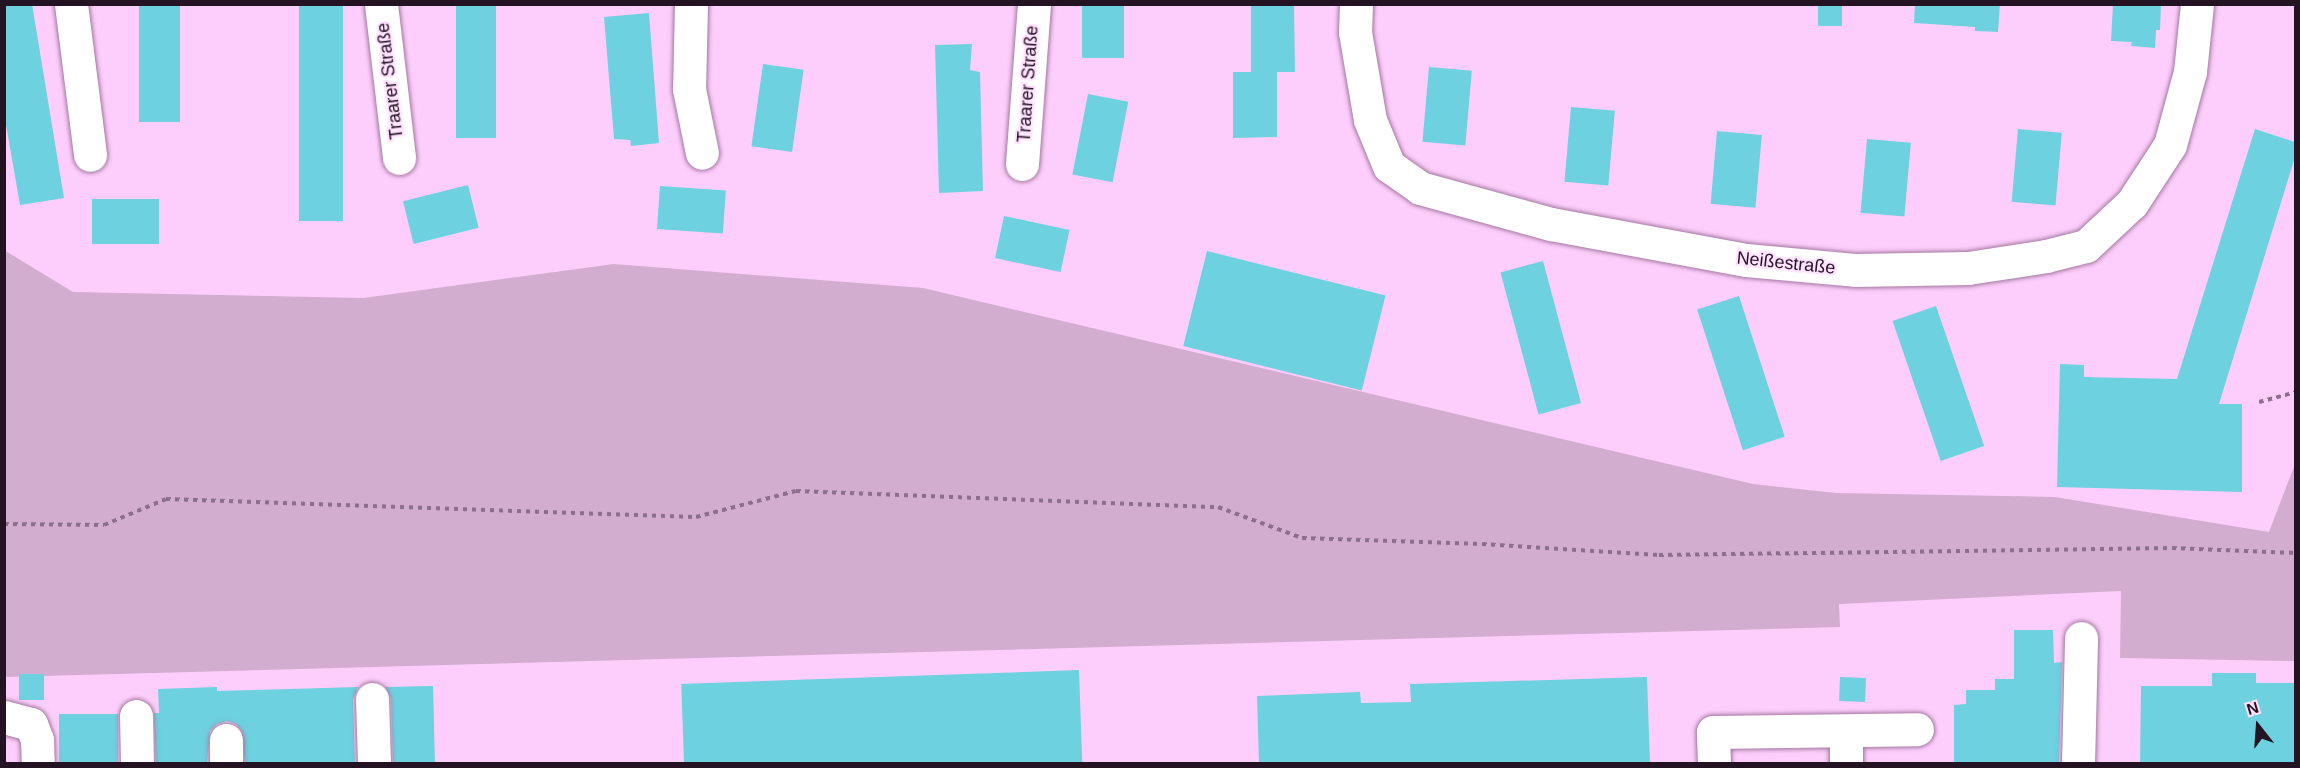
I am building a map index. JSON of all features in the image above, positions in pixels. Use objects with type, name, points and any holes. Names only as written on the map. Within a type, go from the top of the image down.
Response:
[{"type":"street","points":[[70,4],[90,155]]},
{"type":"street","name":"Traarer Straße","points":[[381,4],[399,158]]},
{"type":"street","points":[[692,4],[688,89],[702,153]]},
{"type":"street","name":"Traarer Straße","points":[[1022,164],[1034,4]]},
{"type":"street","name":"Neißestraße","points":[[1356,4],[1355,32],[1370,120],[1389,166],[1420,188],[1551,224],[1746,260],[1855,270],[1968,268],[2046,256],[2086,246],[2132,203],[2170,145],[2190,72],[2197,4]]},
{"type":"street","points":[[2078,764],[2081,638]]},
{"type":"street","points":[[372,699],[374,764]]},
{"type":"street","points":[[136,716],[137,764]]},
{"type":"street","points":[[4,717],[31,724],[37,740],[38,764]]},
{"type":"street","points":[[1714,764],[1713,732],[1917,729]]},
{"type":"street","points":[[1846,730],[1846,764]]},
{"type":"path","points":[[2259,402],[2295,392]]},
{"type":"path","points":[[4,524],[104,525],[166,499],[696,517],[796,491],[1218,507],[1302,538],[1482,544],[1659,555],[2172,549],[2295,553]]},
{"type":"shaded area","points":[[4,250],[73,292],[363,298],[614,264],[923,288],[1753,484],[1836,493],[2055,497],[2269,532],[2295,464],[2295,661],[2120,658],[2121,591],[1839,604],[1840,627],[5,677]]},
{"type":"building","points":[[4,4],[32,4],[64,198],[20,205],[4,113]]},
{"type":"building","points":[[139,4],[180,4],[180,122],[139,122]]},
{"type":"building","points":[[299,4],[343,4],[343,221],[299,221]]},
{"type":"building","points":[[456,4],[496,4],[496,138],[456,138]]},
{"type":"building","points":[[1082,4],[1124,4],[1124,58],[1082,58]]},
{"type":"building","points":[[1251,4],[1294,4],[1295,72],[1277,72],[1277,137],[1233,138],[1233,72],[1251,72]]},
{"type":"building","points":[[1818,4],[1842,4],[1842,26],[1818,26]]},
{"type":"building","points":[[1915,4],[2000,4],[1998,32],[1975,31],[1975,27],[1914,23]]},
{"type":"building","points":[[2113,4],[2161,4],[2160,30],[2156,30],[2155,48],[2131,46],[2132,42],[2111,41]]},
{"type":"building","points":[[649,13],[659,143],[631,146],[630,140],[614,139],[604,17]]},
{"type":"building","points":[[972,44],[970,70],[980,72],[983,191],[939,193],[935,45]]},
{"type":"building","points":[[763,64],[804,70],[792,152],[751,146]]},
{"type":"building","points":[[1429,67],[1472,71],[1465,145],[1422,142]]},
{"type":"building","points":[[1088,94],[1128,102],[1113,182],[1072,174]]},
{"type":"building","points":[[1571,107],[1615,111],[1608,186],[1564,182]]},
{"type":"building","points":[[2018,129],[2062,133],[2055,206],[2012,202]]},
{"type":"building","points":[[2255,129],[2295,142],[2295,157],[2219,404],[2242,404],[2242,492],[2057,487],[2060,364],[2084,365],[2084,377],[2177,379]]},
{"type":"building","points":[[1717,131],[1762,135],[1755,208],[1711,204]]},
{"type":"building","points":[[1867,139],[1911,143],[1904,217],[1861,213]]},
{"type":"building","points":[[468,185],[479,228],[414,244],[403,201]]},
{"type":"building","points":[[660,186],[726,191],[723,233],[657,229]]},
{"type":"building","points":[[92,199],[159,199],[159,244],[92,244]]},
{"type":"building","points":[[1004,216],[1070,230],[1061,272],[995,258]]},
{"type":"building","points":[[1207,251],[1386,296],[1362,391],[1183,346]]},
{"type":"building","points":[[1543,261],[1581,403],[1539,414],[1500,272]]},
{"type":"building","points":[[1739,296],[1785,437],[1743,450],[1697,310]]},
{"type":"building","points":[[1936,306],[1984,446],[1941,461],[1893,321]]},
{"type":"building","points":[[2014,630],[2053,630],[2054,663],[2062,662],[2059,764],[1954,764],[1954,705],[1966,704],[1966,690],[1995,690],[1995,679],[2014,679]]},
{"type":"building","points":[[1079,670],[1082,764],[684,764],[681,684]]},
{"type":"building","points":[[2212,673],[2256,673],[2256,683],[2295,683],[2295,764],[2140,764],[2141,686],[2212,686]]},
{"type":"building","points":[[19,674],[44,674],[44,700],[19,700]]},
{"type":"building","points":[[1647,677],[1650,764],[1259,764],[1257,696],[1360,692],[1361,703],[1411,702],[1410,684]]},
{"type":"building","points":[[1840,677],[1866,678],[1865,702],[1839,701]]},
{"type":"building","points":[[433,686],[435,764],[393,764],[391,698],[385,687]]},
{"type":"building","points":[[217,687],[217,691],[358,687],[353,700],[355,764],[245,764],[242,731],[236,724],[227,721],[217,724],[210,731],[207,764],[156,764],[154,713],[159,713],[158,689]]},
{"type":"building","points":[[59,714],[118,714],[118,764],[59,764]]}]
